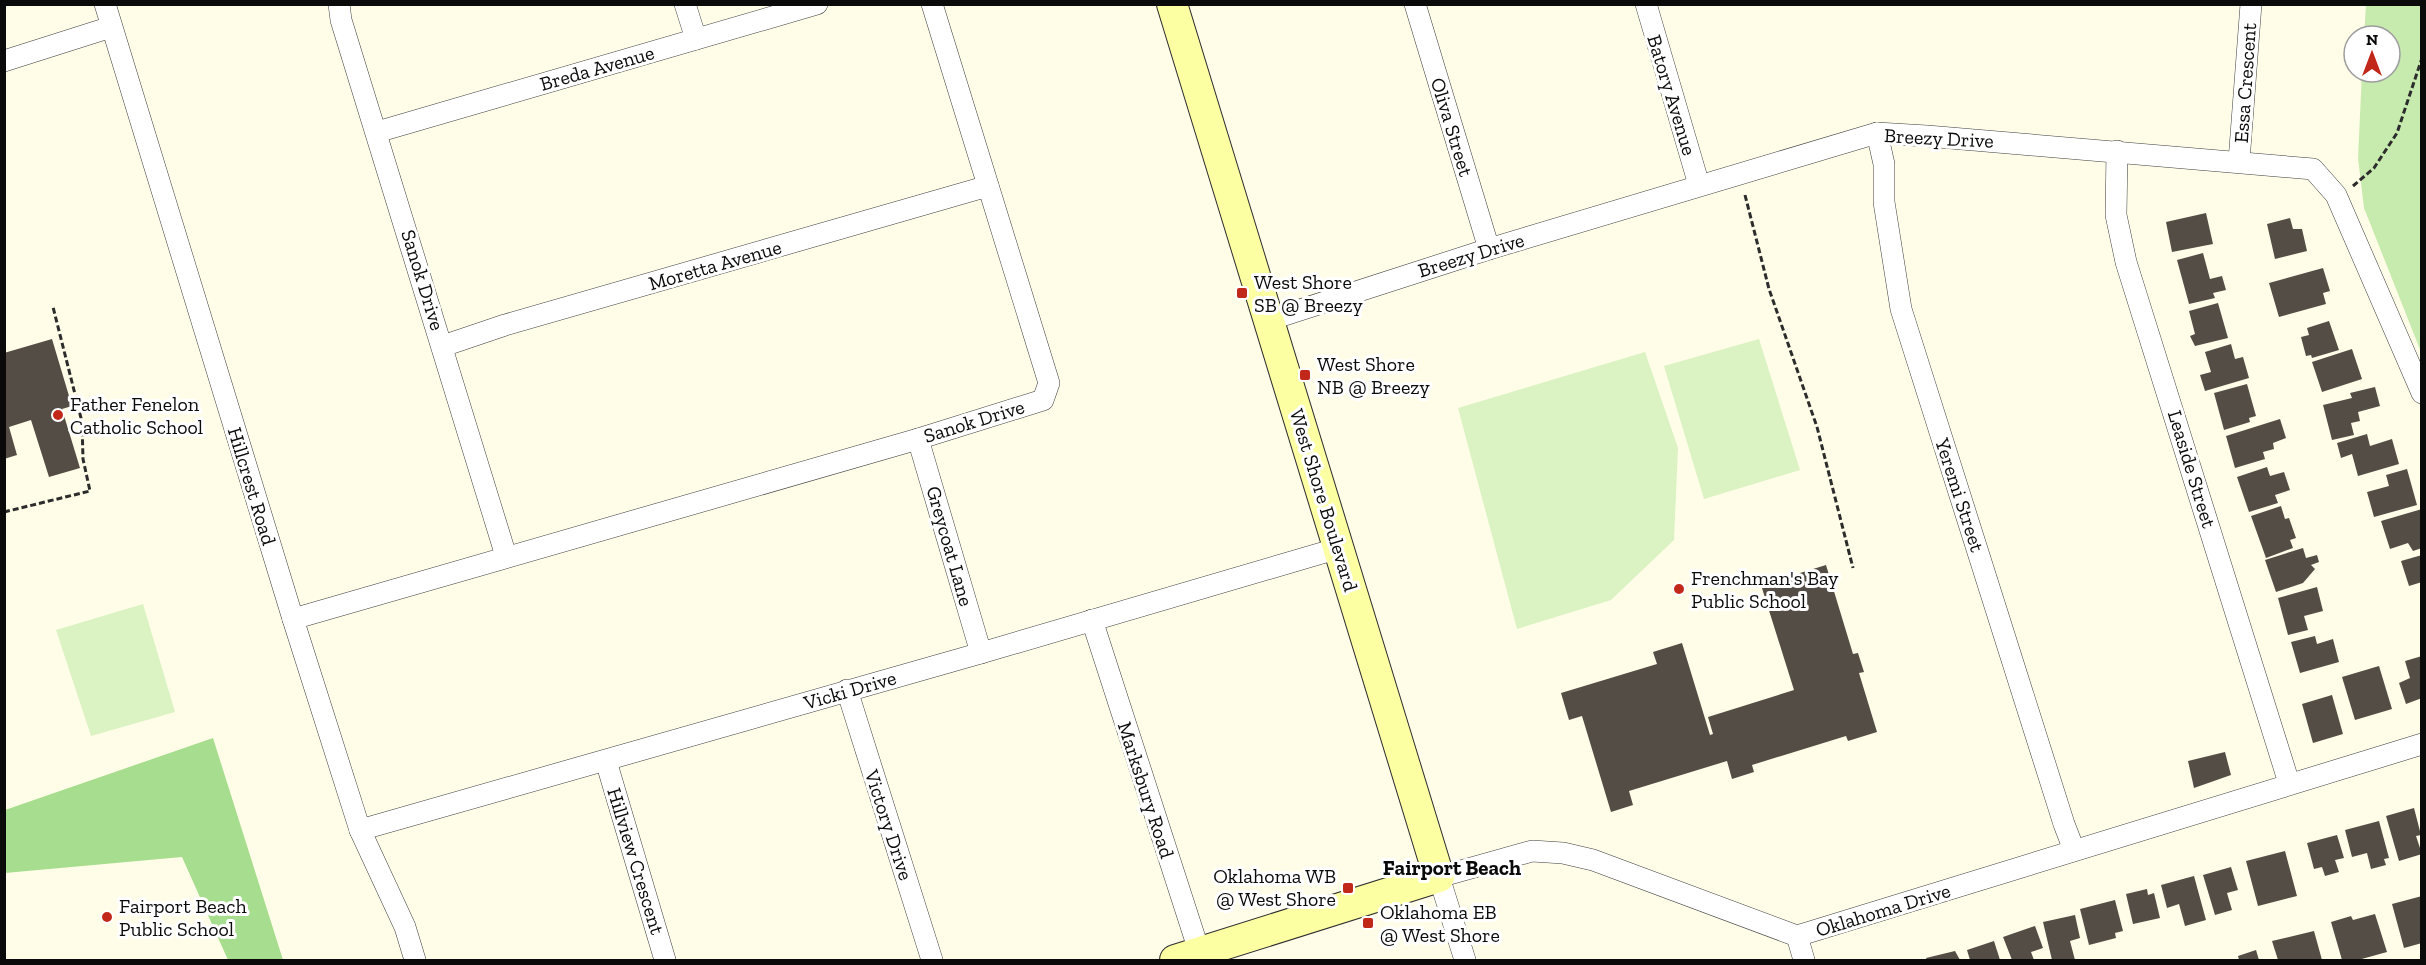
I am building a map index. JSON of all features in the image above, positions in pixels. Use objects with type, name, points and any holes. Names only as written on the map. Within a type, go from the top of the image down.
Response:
[{"type":"street","name":"Hillcrest Road","points":[[105,4],[292,619],[360,830],[405,927],[415,960]]},
{"type":"street","name":"Sanok Drive","points":[[339,4],[341,20],[506,556]]},
{"type":"street","points":[[685,4],[696,39]]},
{"type":"street","name":"Breda Avenue","points":[[377,132],[817,4]]},
{"type":"street","name":"Sanok Drive","points":[[292,619],[918,439],[1043,400],[1049,383],[932,4]]},
{"type":"street","name":"West Shore Boulevard","points":[[1172,4],[1465,960]]},
{"type":"street","name":"Oliva Street","points":[[1415,4],[1489,249]]},
{"type":"street","name":"Batory Avenue","points":[[1646,4],[1699,185]]},
{"type":"street","name":"Essa Crescent","points":[[2239,161],[2251,4]]},
{"type":"street","points":[[4,61],[111,27]]},
{"type":"street","name":"Breezy Drive","points":[[1269,320],[1489,249],[1877,133],[2239,161],[2313,169],[2336,195],[2421,393]]},
{"type":"street","name":"Yeremi Street","points":[[1877,133],[1884,164],[1884,202],[1901,309],[2074,850]]},
{"type":"street","name":"Leaside Street","points":[[2117,151],[2116,215],[2126,262],[2289,783]]},
{"type":"street","name":"Moretta Avenue","points":[[443,346],[505,325],[988,186]]},
{"type":"street","name":"Greycoat Lane","points":[[918,439],[981,653]]},
{"type":"street","name":"Vicki Drive","points":[[360,830],[606,762],[1339,548]]},
{"type":"street","name":"Marksbury Road","points":[[1092,620],[1192,958]]},
{"type":"street","name":"Victory Drive","points":[[847,690],[932,960]]},
{"type":"street","name":"Oklahoma Drive","points":[[1192,958],[1439,877],[1532,851],[1563,852],[1593,860],[1797,936],[1837,926],[2074,850],[2421,744]]},
{"type":"street","name":"Hillview Crescent","points":[[606,762],[666,960]]},
{"type":"street","points":[[1797,936],[1804,960]]},
{"type":"path","points":[[2336,195],[2349,189],[2374,168],[2397,133],[2421,58]]},
{"type":"path","points":[[1745,195],[1769,289],[1817,428],[1853,568]]},
{"type":"path","points":[[4,512],[90,491],[83,459],[82,422],[53,307]]},
{"type":"green space","points":[[2366,5],[2421,5],[2421,352],[2364,208],[2358,158],[2361,84],[2402,84],[2402,24],[2365,24]]},
{"type":"green space","points":[[1759,339],[1800,470],[1704,499],[1664,366]]},
{"type":"green space","points":[[1645,352],[1678,448],[1674,540],[1611,600],[1517,629],[1458,408]]},
{"type":"green space","points":[[143,604],[175,712],[91,736],[56,630]]},
{"type":"green space","points":[[213,738],[283,960],[228,960],[182,857],[5,873],[5,810]]},
{"type":"building","points":[[2206,213],[2213,244],[2172,252],[2166,222]]},
{"type":"building","points":[[2290,218],[2293,229],[2302,229],[2307,251],[2275,259],[2267,224]]},
{"type":"building","points":[[2203,253],[2210,279],[2222,276],[2226,290],[2213,293],[2215,298],[2189,304],[2177,260]]},
{"type":"building","points":[[2323,268],[2330,291],[2323,293],[2326,304],[2279,317],[2269,283]]},
{"type":"building","points":[[2218,303],[2228,338],[2195,346],[2190,336],[2195,334],[2189,311]]},
{"type":"building","points":[[2329,321],[2339,350],[2312,358],[2311,355],[2306,356],[2301,337],[2309,335],[2307,328]]},
{"type":"building","points":[[52,339],[72,406],[62,409],[80,468],[49,477],[31,420],[9,427],[17,455],[4,459],[4,353]]},
{"type":"building","points":[[2231,344],[2235,359],[2243,357],[2249,378],[2205,391],[2200,375],[2211,372],[2205,352]]},
{"type":"building","points":[[2352,349],[2362,379],[2322,392],[2312,362]]},
{"type":"building","points":[[2247,384],[2256,416],[2249,418],[2250,422],[2224,430],[2214,393]]},
{"type":"building","points":[[2375,387],[2380,406],[2358,412],[2360,421],[2351,423],[2354,435],[2332,440],[2323,405],[2352,398],[2350,393]]},
{"type":"building","points":[[2280,419],[2286,438],[2273,443],[2274,449],[2263,452],[2265,459],[2235,468],[2226,436]]},
{"type":"building","points":[[2367,434],[2370,446],[2392,439],[2399,464],[2358,476],[2352,454],[2341,458],[2337,443]]},
{"type":"building","points":[[2267,467],[2270,476],[2284,472],[2290,490],[2275,495],[2278,503],[2249,512],[2237,477]]},
{"type":"building","points":[[2407,469],[2417,505],[2374,517],[2367,492],[2389,486],[2386,475]]},
{"type":"building","points":[[2281,506],[2285,519],[2289,518],[2296,538],[2290,540],[2293,548],[2266,558],[2251,516]]},
{"type":"building","points":[[2422,509],[2422,548],[2413,551],[2408,543],[2390,549],[2381,521]]},
{"type":"building","points":[[2303,548],[2306,558],[2317,555],[2319,562],[2311,565],[2315,569],[2303,583],[2276,592],[2265,560]]},
{"type":"building","points":[[2422,555],[2422,582],[2409,586],[2401,561]]},
{"type":"building","points":[[1826,565],[1853,654],[1858,653],[1864,672],[1859,673],[1877,732],[1848,741],[1846,736],[1752,765],[1754,772],[1732,779],[1727,761],[1629,791],[1633,805],[1611,812],[1582,716],[1569,720],[1561,693],[1657,664],[1653,652],[1682,643],[1710,735],[1713,734],[1708,717],[1794,690],[1761,585]]},
{"type":"building","points":[[2317,587],[2323,611],[2304,616],[2308,630],[2288,635],[2278,598]]},
{"type":"building","points":[[2315,636],[2317,644],[2333,639],[2339,662],[2300,673],[2291,642]]},
{"type":"building","points":[[2422,656],[2422,698],[2406,704],[2399,683],[2410,678],[2405,661]]},
{"type":"building","points":[[2379,666],[2392,709],[2355,720],[2342,677]]},
{"type":"building","points":[[2332,695],[2343,734],[2313,743],[2302,704]]},
{"type":"building","points":[[2225,752],[2231,775],[2194,788],[2188,761]]},
{"type":"building","points":[[2414,808],[2421,835],[2416,836],[2422,854],[2399,861],[2386,816]]},
{"type":"building","points":[[2379,821],[2389,858],[2384,859],[2386,865],[2371,869],[2367,853],[2352,857],[2345,830]]},
{"type":"building","points":[[2337,835],[2344,858],[2335,860],[2339,872],[2325,876],[2322,867],[2314,869],[2307,843]]},
{"type":"building","points":[[2285,851],[2297,896],[2258,906],[2246,861]]},
{"type":"building","points":[[2231,867],[2238,890],[2227,893],[2232,910],[2215,915],[2203,875]]},
{"type":"building","points":[[2194,876],[2206,920],[2185,926],[2179,904],[2167,908],[2161,885]]},
{"type":"building","points":[[2147,889],[2148,895],[2154,893],[2160,918],[2133,924],[2126,894]]},
{"type":"building","points":[[2422,896],[2422,943],[2404,948],[2392,904]]},
{"type":"building","points":[[2115,900],[2123,931],[2115,933],[2116,938],[2089,945],[2080,909]]},
{"type":"building","points":[[2375,914],[2387,952],[2358,960],[2342,960],[2331,922],[2351,916],[2353,920]]},
{"type":"building","points":[[2075,915],[2080,938],[2070,941],[2075,960],[2052,960],[2043,922]]},
{"type":"building","points":[[2035,926],[2043,948],[2031,952],[2034,960],[2012,960],[2003,937]]},
{"type":"building","points":[[2314,931],[2322,960],[2278,960],[2272,941]]},
{"type":"building","points":[[1994,941],[2000,960],[1970,960],[1967,950]]},
{"type":"building","points":[[2256,950],[2259,960],[2239,960],[2238,956]]},
{"type":"building","points":[[1955,951],[1960,960],[1927,960],[1926,958]]},
{"type":"place","name":"West Shore SB @ Breezy","points":[[1242,293]]},
{"type":"place","name":"West Shore NB @ Breezy","points":[[1305,375]]},
{"type":"place","name":"Father Fenelon Catholic School","points":[[58,415]]},
{"type":"place","name":"Frenchman's Bay Public School","points":[[1679,589]]},
{"type":"place","name":"Oklahoma WB @ West Shore","points":[[1348,888]]},
{"type":"place","name":"Fairport Beach Public School","points":[[107,917]]},
{"type":"place","name":"Oklahoma EB @ West Shore","points":[[1368,923]]},
{"type":"district","name":"Fairport Beach","points":[[1452,868]]}]
